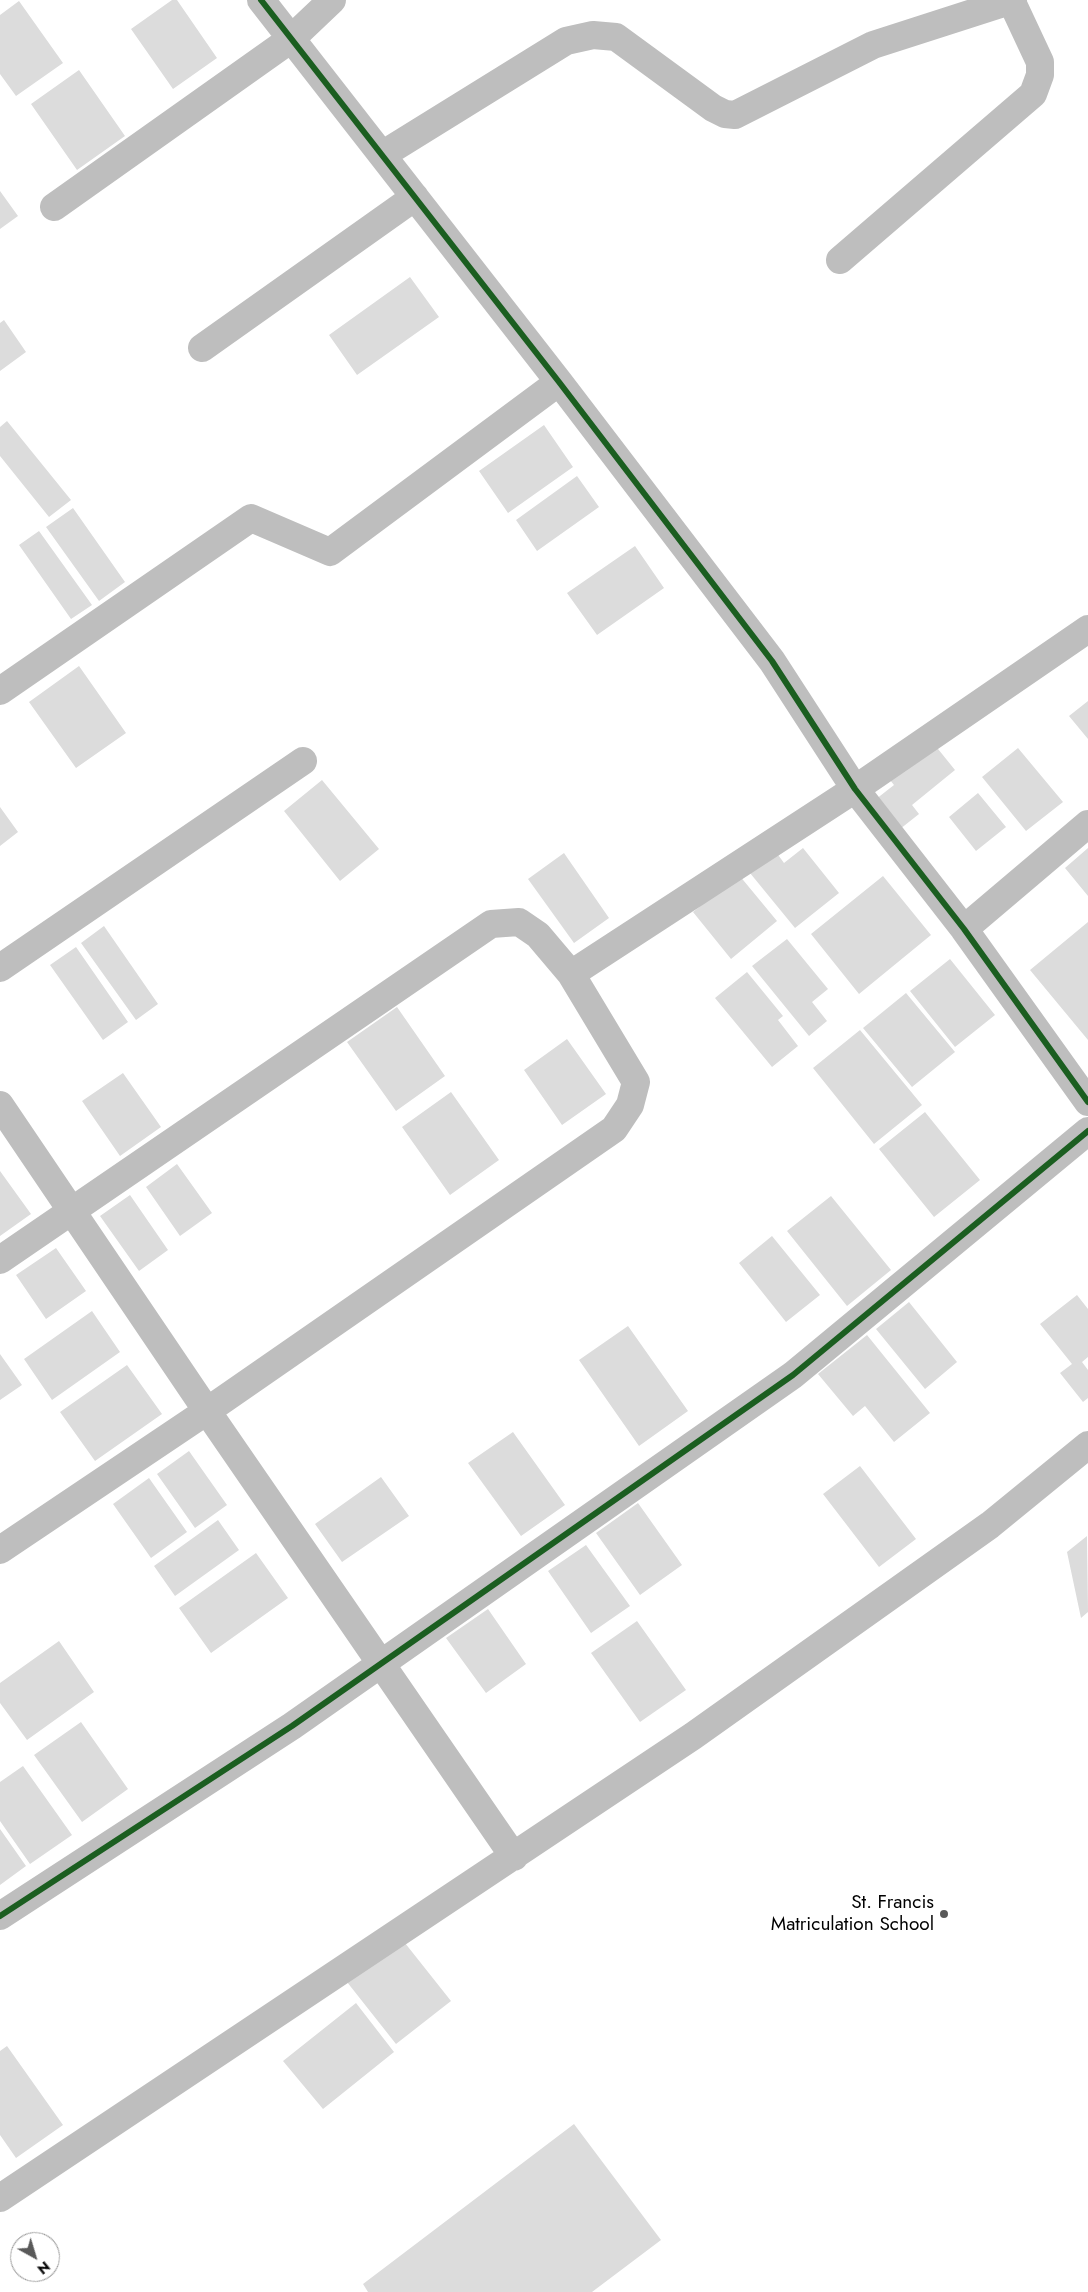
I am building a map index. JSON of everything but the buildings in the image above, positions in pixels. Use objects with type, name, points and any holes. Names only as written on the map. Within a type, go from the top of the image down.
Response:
[{"type":"street","points":[[261,0],[559,382],[772,661],[855,789],[964,929],[1088,1102]]},
{"type":"street","points":[[54,207],[291,39],[332,0]]},
{"type":"street","points":[[382,155],[566,42],[593,34],[616,37],[713,108],[725,114],[735,115],[873,46],[1012,0],[1040,62],[1040,74],[1033,94],[840,260]]},
{"type":"street","points":[[202,348],[415,197]]},
{"type":"street","points":[[0,691],[251,518],[330,552],[559,382]]},
{"type":"street","points":[[571,974],[855,789],[1088,629]]},
{"type":"street","points":[[0,968],[303,761]]},
{"type":"street","points":[[964,929],[1088,824]]},
{"type":"street","points":[[0,1260],[491,924],[519,922],[538,935],[571,974],[636,1082],[630,1105],[614,1129],[207,1411],[0,1550]]},
{"type":"street","points":[[0,1105],[380,1664],[514,1856]]},
{"type":"street","points":[[0,1916],[292,1726],[793,1375],[1088,1131]]},
{"type":"street","points":[[0,2198],[693,1736],[990,1525],[1088,1445]]},
{"type":"cycle path","points":[[261,0],[559,382],[772,661],[855,789],[964,929],[1088,1102]]},
{"type":"cycle path","points":[[0,1916],[292,1726],[793,1375],[1088,1131]]},
{"type":"place","name":"St. Francis Matriculation School","points":[[944,1914]]}]
